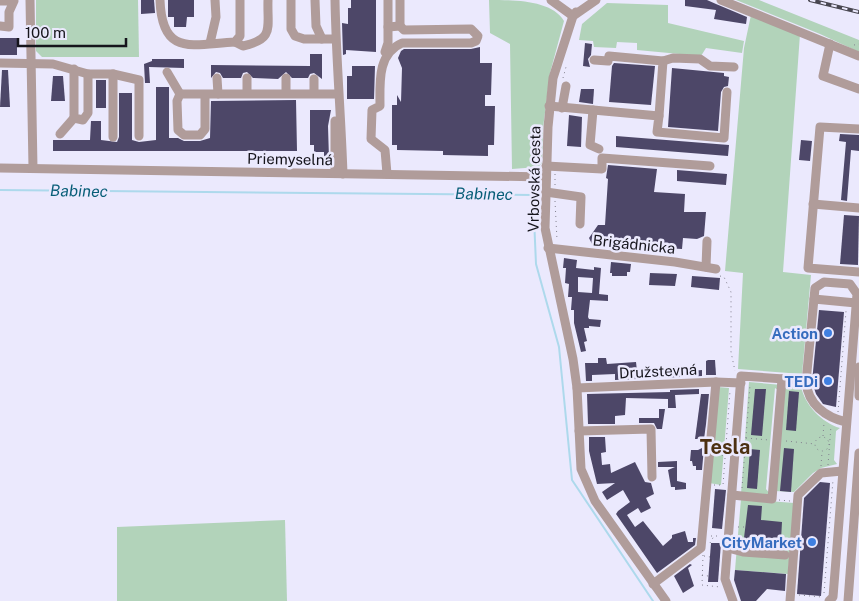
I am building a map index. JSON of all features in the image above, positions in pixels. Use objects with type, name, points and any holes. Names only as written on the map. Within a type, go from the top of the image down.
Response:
[{"type":"street","points":[[30,0],[33,63],[33,168]]},
{"type":"street","points":[[160,0],[160,21],[173,40],[189,44],[235,42],[243,46],[263,40],[267,34],[268,0]]},
{"type":"street","points":[[210,43],[216,17],[215,0]]},
{"type":"street","points":[[235,42],[240,36],[240,0]]},
{"type":"street","points":[[291,0],[292,33],[298,38],[335,40]]},
{"type":"street","points":[[315,0],[316,26],[322,39]]},
{"type":"street","points":[[335,0],[335,40],[339,66],[339,173]]},
{"type":"street","points":[[388,0],[388,27],[394,44]]},
{"type":"street","points":[[387,174],[385,150],[371,138],[372,110],[380,106],[383,62],[394,44],[406,34],[402,28],[400,0]]},
{"type":"street","points":[[551,0],[573,16]]},
{"type":"street","points":[[573,16],[588,0]]},
{"type":"street","points":[[573,16],[596,0]]},
{"type":"street","points":[[721,0],[859,56]]},
{"type":"street","points":[[0,2],[14,1],[4,12],[9,26],[0,26]]},
{"type":"street","name":"Vrbovská cesta","points":[[573,16],[553,78],[549,106],[545,228],[573,359],[577,388],[581,469],[587,487],[595,501],[666,601]]},
{"type":"street","points":[[388,27],[471,29],[478,36],[476,41],[471,43],[394,44]]},
{"type":"street","points":[[830,44],[823,76],[859,89]]},
{"type":"street","points":[[594,60],[608,61],[609,56],[663,61],[673,58],[700,59],[710,66],[734,67]]},
{"type":"street","points":[[333,57],[339,173]]},
{"type":"street","points":[[663,61],[657,132],[724,138],[727,92]]},
{"type":"street","points":[[0,63],[53,64],[88,74],[113,74],[139,80],[139,136]]},
{"type":"street","points":[[60,134],[74,118],[74,69]]},
{"type":"street","points":[[166,72],[180,94]]},
{"type":"street","points":[[74,118],[83,120],[88,113],[88,74]]},
{"type":"street","points":[[113,74],[114,138]]},
{"type":"street","points":[[217,78],[221,96]]},
{"type":"street","points":[[247,78],[247,93]]},
{"type":"street","points":[[282,96],[286,78]]},
{"type":"street","points":[[314,78],[314,93]]},
{"type":"street","points":[[562,108],[566,86]]},
{"type":"street","points":[[180,94],[221,96],[247,93],[282,96],[314,93],[335,94]]},
{"type":"street","points":[[180,94],[177,102],[178,130],[184,135],[200,135],[204,129],[205,94]]},
{"type":"street","points":[[549,106],[659,116]]},
{"type":"street","points":[[593,110],[590,145],[599,149]]},
{"type":"street","points":[[859,130],[820,126],[808,268],[859,272]]},
{"type":"street","points":[[546,166],[602,169],[602,158],[710,166]]},
{"type":"street","name":"Priemyselná","points":[[0,168],[546,177]]},
{"type":"street","points":[[546,192],[581,197],[580,224]]},
{"type":"street","points":[[813,204],[859,208]]},
{"type":"street","points":[[706,267],[707,241]]},
{"type":"street","name":"Brigádnicka","points":[[548,248],[675,262],[716,269]]},
{"type":"street","points":[[828,601],[833,597],[857,294],[850,284],[824,282],[815,288],[806,382],[807,394],[832,419],[846,422]]},
{"type":"street","points":[[814,299],[856,303]]},
{"type":"street","points":[[859,367],[859,396]]},
{"type":"street","points":[[733,601],[726,578],[729,537],[737,496],[735,383],[741,376],[799,380]]},
{"type":"street","points":[[737,496],[772,499],[782,379]]},
{"type":"street","points":[[653,584],[701,548],[702,545],[716,382]]},
{"type":"street","name":"Družstevná","points":[[577,388],[716,382],[735,383]]},
{"type":"street","points":[[579,431],[651,429],[652,477]]},
{"type":"street","points":[[848,601],[858,490],[859,453]]},
{"type":"street","points":[[790,598],[798,495],[820,473],[842,471]]},
{"type":"street","points":[[841,489],[858,490]]},
{"type":"street","points":[[728,548],[743,552],[785,555]]},
{"type":"street","points":[[849,589],[859,582]]},
{"type":"path","points":[[707,484],[723,485],[725,452],[735,383],[731,352],[731,292],[724,277],[716,276],[716,269]]},
{"type":"path","points":[[832,412],[838,412],[846,310]]},
{"type":"path","points":[[737,496],[742,482],[751,377]]},
{"type":"path","points":[[749,403],[754,404]]},
{"type":"path","points":[[823,437],[824,420]]},
{"type":"path","points":[[747,426],[752,426]]},
{"type":"path","points":[[828,468],[831,426]]},
{"type":"path","points":[[822,452],[816,448],[815,444],[818,438],[827,438],[830,445]]},
{"type":"path","points":[[822,452],[828,449],[830,445]]},
{"type":"path","points":[[722,456],[725,452]]},
{"type":"path","points":[[821,468],[822,452]]},
{"type":"path","points":[[744,462],[749,462]]},
{"type":"path","points":[[790,598],[824,597],[833,479],[828,478]]},
{"type":"path","points":[[742,482],[747,482]]},
{"type":"path","points":[[772,499],[792,501]]},
{"type":"path","points":[[735,526],[744,527]]},
{"type":"path","points":[[702,535],[729,537]]},
{"type":"path","points":[[702,545],[704,556],[702,586],[728,588]]},
{"type":"path","points":[[704,556],[710,556]]},
{"type":"path","points":[[702,575],[708,576]]},
{"type":"green space","points":[[36,0],[138,0],[139,57],[42,57],[36,51]]},
{"type":"green space","points":[[489,0],[521,1],[542,5],[558,14],[564,21],[550,73],[543,128],[542,163],[538,167],[512,169],[510,44],[490,33]]},
{"type":"green space","points":[[736,0],[759,0],[859,40],[859,52],[820,34]]},
{"type":"green space","points":[[607,3],[668,5],[668,23],[744,41],[742,53],[706,48],[701,56],[637,50],[637,43],[617,42],[616,48],[594,47],[593,41],[579,40],[582,24]]},
{"type":"green space","points":[[751,15],[800,34],[783,272],[811,275],[802,374],[738,369],[743,273],[725,271],[744,48]]},
{"type":"green space","points":[[749,382],[782,385],[781,392],[775,388],[766,489],[771,495],[741,494]]},
{"type":"green space","points":[[785,385],[801,386],[806,399],[815,412],[827,422],[840,428],[836,431],[834,460],[837,464],[821,468],[813,473],[794,492],[775,491]]},
{"type":"green space","points":[[718,387],[729,388],[721,485],[709,483]]},
{"type":"green space","points":[[741,499],[794,503],[788,574],[735,570]]},
{"type":"green space","points":[[285,520],[287,601],[117,601],[117,527]]},
{"type":"building","points":[[141,0],[154,0],[155,13],[141,14]]},
{"type":"building","points":[[168,0],[194,0],[194,17],[187,17],[186,27],[174,27],[174,17],[168,17]]},
{"type":"building","points":[[351,0],[376,0],[376,52],[346,50],[346,54],[343,55],[342,23],[348,24],[348,8],[351,8]]},
{"type":"building","points":[[685,0],[707,0],[747,17],[746,24],[714,19],[716,10],[685,6]]},
{"type":"building","points":[[0,38],[17,38],[17,55],[0,55]]},
{"type":"building","points":[[585,43],[592,44],[591,55],[588,59],[590,67],[583,66]]},
{"type":"building","points":[[480,47],[480,63],[492,63],[491,95],[485,95],[485,106],[495,106],[494,145],[488,145],[488,156],[443,155],[443,151],[397,150],[397,145],[392,145],[392,105],[397,105],[397,95],[401,102],[402,68],[398,58],[401,51],[404,49],[471,49]]},
{"type":"building","points":[[310,54],[322,54],[322,79],[314,73],[310,74],[308,78],[292,78],[286,72],[278,79],[253,78],[247,72],[243,73],[241,78],[223,78],[220,73],[216,72],[211,78],[211,65],[310,66]]},
{"type":"building","points":[[152,59],[184,59],[184,68],[149,67],[150,83],[145,83],[144,64],[152,61]]},
{"type":"building","points":[[614,63],[655,66],[651,105],[609,102],[612,66]]},
{"type":"building","points":[[352,66],[375,66],[374,99],[347,99],[347,76],[352,76]]},
{"type":"building","points":[[672,68],[724,73],[724,76],[729,77],[728,86],[724,87],[721,92],[718,131],[668,127]]},
{"type":"building","points":[[2,70],[8,70],[10,107],[0,107]]},
{"type":"building","points":[[53,76],[63,76],[65,101],[51,101]]},
{"type":"building","points":[[96,80],[106,80],[106,108],[96,108]]},
{"type":"building","points":[[156,87],[169,87],[169,138],[178,138],[184,141],[200,141],[210,138],[211,101],[296,100],[297,151],[53,151],[53,140],[90,140],[91,121],[101,121],[101,140],[117,142],[119,137],[119,93],[132,93],[132,140],[139,142],[156,140]]},
{"type":"building","points":[[581,89],[594,89],[593,104],[579,102]]},
{"type":"building","points":[[310,110],[331,110],[328,126],[329,159],[324,159],[324,152],[314,152],[314,145],[310,145]]},
{"type":"building","points":[[569,115],[582,117],[581,147],[567,146]]},
{"type":"building","points":[[840,134],[859,135],[859,151],[851,150],[847,201],[841,200],[846,142],[839,141]]},
{"type":"building","points":[[616,136],[729,145],[728,156],[616,147]]},
{"type":"building","points":[[801,140],[812,141],[810,161],[799,160]]},
{"type":"building","points":[[608,165],[657,169],[654,192],[685,194],[684,212],[706,212],[704,236],[697,239],[683,238],[682,249],[592,244],[589,238],[598,225],[605,225]]},
{"type":"building","points":[[677,170],[727,174],[726,185],[677,181]]},
{"type":"building","points":[[844,215],[859,216],[858,265],[840,264]]},
{"type":"building","points":[[564,258],[577,260],[576,268],[594,270],[594,267],[601,268],[599,294],[608,295],[608,301],[590,300],[589,319],[601,320],[600,327],[589,326],[589,328],[584,328],[587,341],[584,342],[586,351],[581,352],[574,323],[574,310],[571,310],[572,297],[568,297],[569,284],[565,283],[566,268],[563,268]],"holes":[[[578,277],[593,278],[592,293],[578,292]]]},
{"type":"building","points":[[611,262],[631,264],[630,272],[627,272],[627,276],[612,276],[612,273],[610,273]]},
{"type":"building","points":[[650,273],[677,274],[675,286],[649,285]]},
{"type":"building","points":[[692,276],[720,278],[719,290],[691,287]]},
{"type":"building","points":[[819,310],[844,312],[836,407],[823,404],[816,394],[812,382]]},
{"type":"building","points":[[598,358],[606,358],[607,364],[636,362],[637,371],[654,372],[654,376],[669,376],[669,367],[690,366],[690,371],[702,370],[702,376],[615,380],[615,374],[592,375],[592,381],[586,381],[585,363],[598,363]]},
{"type":"building","points":[[715,360],[716,375],[706,375],[706,361]]},
{"type":"building","points":[[699,389],[699,394],[675,395],[676,408],[668,408],[668,399],[626,398],[625,415],[615,416],[615,424],[588,424],[587,394],[670,392],[670,390]]},
{"type":"building","points":[[755,389],[766,389],[762,436],[751,435]]},
{"type":"building","points":[[789,391],[799,392],[796,431],[786,430]]},
{"type":"building","points":[[701,394],[709,394],[704,439],[695,439]]},
{"type":"building","points":[[659,409],[665,409],[662,429],[657,429],[654,423],[639,423],[639,418],[659,418]]},
{"type":"building","points":[[589,437],[605,437],[606,452],[601,453],[602,465],[610,464],[611,473],[635,462],[645,482],[651,483],[654,494],[646,498],[651,508],[641,513],[638,508],[627,515],[635,527],[643,521],[663,546],[672,538],[672,535],[685,531],[688,542],[693,542],[693,538],[696,538],[695,545],[657,573],[616,514],[630,502],[623,490],[607,500],[602,492],[615,483],[597,484],[589,451]]},
{"type":"building","points":[[704,447],[702,470],[696,470],[696,466],[693,466],[692,461],[690,461],[691,450],[698,450]]},
{"type":"building","points":[[784,448],[794,449],[791,492],[780,491]]},
{"type":"building","points":[[750,449],[760,450],[757,489],[747,488]]},
{"type":"building","points":[[677,461],[677,481],[686,483],[686,489],[675,490],[675,487],[671,487],[668,470],[675,467],[658,467],[658,462]]},
{"type":"building","name":"CityMarket","points":[[820,482],[830,483],[821,596],[797,594],[804,498]]},
{"type":"building","points":[[715,489],[726,490],[722,529],[712,528]]},
{"type":"building","points":[[748,505],[762,506],[761,520],[782,522],[781,540],[765,538],[764,547],[743,546]]},
{"type":"building","points":[[711,543],[721,543],[718,582],[708,582]]},
{"type":"building","points":[[690,564],[692,565],[688,568],[694,586],[683,593],[674,576]]},
{"type":"building","points":[[735,570],[786,574],[785,591],[767,589],[756,601],[741,601],[734,580]]},
{"type":"waterway","name":"Babinec","points":[[0,190],[533,195],[536,264],[559,347],[572,480],[653,601]]},
{"type":"railway","points":[[810,0],[859,12]]},
{"type":"place","name":"Action","points":[[828,333]]},
{"type":"place","name":"TEDi","points":[[828,381]]},
{"type":"place","name":"CityMarket","points":[[812,542]]},
{"type":"district","name":"Tesla","points":[[725,447]]}]
